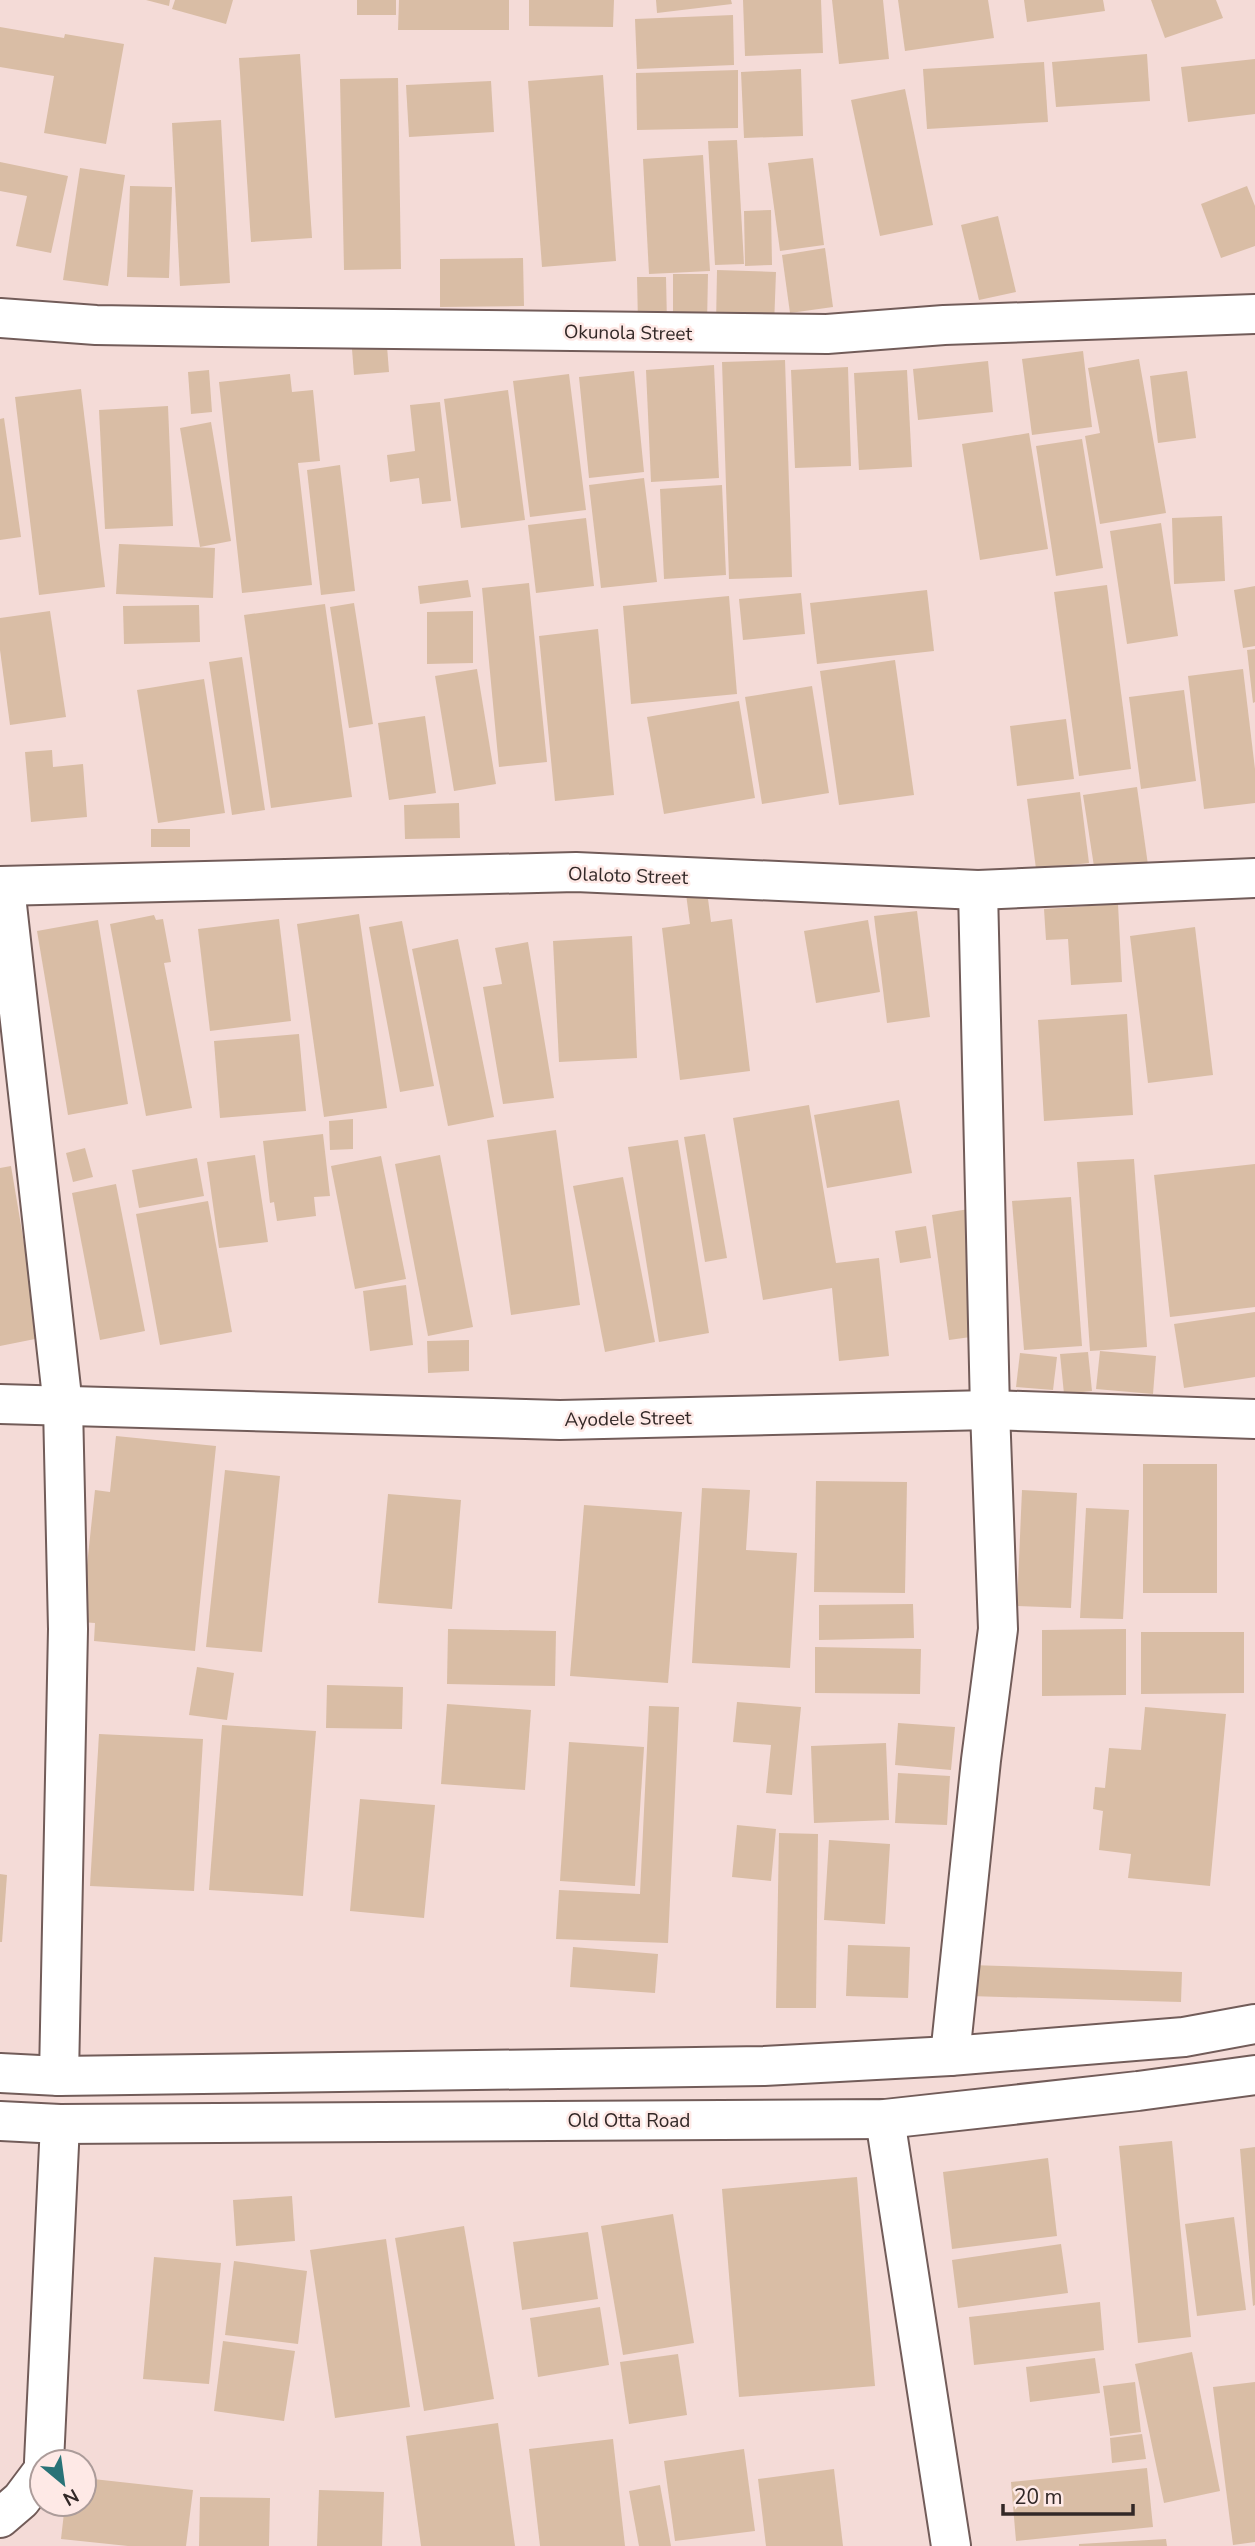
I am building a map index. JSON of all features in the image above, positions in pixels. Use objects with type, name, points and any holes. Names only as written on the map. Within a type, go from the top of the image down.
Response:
[{"type":"street","name":"Okunola Street","points":[[0,318],[96,325],[194,327],[827,334],[944,325],[1255,314]]},
{"type":"street","name":"Olaloto Street","points":[[3,886],[576,872],[978,890],[1255,877]]},
{"type":"street","points":[[3,886],[63,1406],[68,1629],[59,2076]]},
{"type":"street","points":[[950,2056],[981,1760],[998,1629],[978,890]]},
{"type":"street","name":"Ayodele Street","points":[[0,1404],[560,1420],[990,1410],[1255,1419]]},
{"type":"street","points":[[0,2073],[59,2076],[764,2066],[950,2056],[1184,2037],[1255,2024]]},
{"type":"street","name":"Old Otta Road","points":[[0,2121],[60,2124],[885,2119],[1255,2075]]},
{"type":"street","points":[[885,2119],[951,2546]]},
{"type":"street","points":[[45,2448],[60,2124]]},
{"type":"street","points":[[0,2518],[28,2491]]},
{"type":"building","points":[[146,0],[170,0],[169,6]]},
{"type":"building","points":[[175,0],[233,0],[226,24],[172,9]]},
{"type":"building","points":[[357,0],[396,0],[396,15],[357,15]]},
{"type":"building","points":[[399,0],[509,0],[509,30],[398,30]]},
{"type":"building","points":[[529,0],[614,0],[613,27],[529,26]]},
{"type":"building","points":[[656,0],[731,0],[732,4],[657,13]]},
{"type":"building","points":[[743,0],[821,0],[823,53],[745,56]]},
{"type":"building","points":[[832,0],[883,0],[889,59],[839,64]]},
{"type":"building","points":[[898,0],[988,0],[994,38],[905,51]]},
{"type":"building","points":[[1024,0],[1103,0],[1105,11],[1027,22]]},
{"type":"building","points":[[1151,0],[1216,0],[1223,18],[1165,38]]},
{"type":"building","points":[[733,15],[734,65],[637,69],[635,19]]},
{"type":"building","points":[[0,27],[64,38],[65,34],[124,44],[106,144],[44,133],[54,76],[0,67]]},
{"type":"building","points":[[300,54],[312,238],[251,242],[239,58]]},
{"type":"building","points":[[1147,54],[1150,101],[1056,107],[1052,62]]},
{"type":"building","points":[[1255,59],[1255,114],[1188,122],[1181,67]]},
{"type":"building","points":[[1044,62],[1048,122],[927,129],[923,69]]},
{"type":"building","points":[[801,69],[803,136],[744,138],[741,72]]},
{"type":"building","points":[[738,70],[738,128],[637,130],[636,73]]},
{"type":"building","points":[[603,75],[616,261],[542,267],[528,81]]},
{"type":"building","points":[[398,78],[401,269],[344,270],[340,79]]},
{"type":"building","points":[[491,81],[494,132],[409,137],[406,85]]},
{"type":"building","points":[[905,89],[933,225],[880,236],[851,100]]},
{"type":"building","points":[[221,120],[230,283],[180,286],[172,123]]},
{"type":"building","points":[[737,140],[744,264],[715,265],[708,141]]},
{"type":"building","points":[[703,155],[710,271],[649,274],[643,159]]},
{"type":"building","points":[[813,158],[824,245],[780,251],[768,163]]},
{"type":"building","points":[[0,162],[68,176],[51,253],[16,246],[27,196],[0,191]]},
{"type":"building","points":[[80,168],[125,175],[108,286],[63,280]]},
{"type":"building","points":[[130,186],[172,187],[169,278],[127,277]]},
{"type":"building","points":[[1247,186],[1255,206],[1255,246],[1221,258],[1201,204]]},
{"type":"building","points":[[771,210],[772,265],[745,266],[744,211]]},
{"type":"building","points":[[998,216],[1016,292],[979,300],[961,225]]},
{"type":"building","points":[[825,248],[833,307],[790,313],[782,255]]},
{"type":"building","points":[[523,258],[524,306],[440,307],[440,259]]},
{"type":"building","points":[[717,270],[776,272],[774,326],[716,325]]},
{"type":"building","points":[[673,274],[708,274],[707,324],[673,324]]},
{"type":"building","points":[[637,277],[666,277],[667,323],[638,323]]},
{"type":"building","points":[[387,346],[389,372],[354,375],[352,349]]},
{"type":"building","points":[[1083,351],[1092,427],[1032,435],[1022,359]]},
{"type":"building","points":[[1139,359],[1166,513],[1100,524],[1085,436],[1100,433],[1088,368]]},
{"type":"building","points":[[785,360],[792,577],[729,579],[722,362]]},
{"type":"building","points":[[988,361],[993,412],[918,420],[913,369]]},
{"type":"building","points":[[714,365],[719,478],[651,482],[646,370]]},
{"type":"building","points":[[848,367],[851,466],[795,468],[791,370]]},
{"type":"building","points":[[209,370],[212,412],[191,414],[188,372]]},
{"type":"building","points":[[907,370],[912,467],[859,470],[854,373]]},
{"type":"building","points":[[634,371],[644,472],[589,478],[579,377]]},
{"type":"building","points":[[1187,371],[1196,438],[1158,443],[1150,376]]},
{"type":"building","points":[[290,374],[292,392],[313,390],[320,461],[298,463],[312,585],[242,593],[219,382]]},
{"type":"building","points":[[569,374],[586,510],[530,517],[513,381]]},
{"type":"building","points":[[81,389],[105,587],[39,595],[15,397]]},
{"type":"building","points":[[508,390],[525,520],[461,528],[444,399]]},
{"type":"building","points":[[440,402],[451,501],[422,504],[419,478],[390,482],[387,455],[415,451],[410,405]]},
{"type":"building","points":[[168,406],[173,526],[105,529],[99,410]]},
{"type":"building","points":[[4,418],[21,537],[0,540],[0,419]]},
{"type":"building","points":[[211,422],[231,541],[200,547],[180,428]]},
{"type":"building","points":[[1029,433],[1048,549],[980,560],[962,444]]},
{"type":"building","points":[[1082,439],[1103,568],[1056,576],[1036,446]]},
{"type":"building","points":[[340,465],[355,591],[321,595],[307,470]]},
{"type":"building","points":[[644,478],[657,582],[601,588],[589,485]]},
{"type":"building","points":[[722,485],[726,575],[664,579],[660,489]]},
{"type":"building","points":[[1222,516],[1225,581],[1174,584],[1172,518]]},
{"type":"building","points":[[586,518],[594,586],[536,593],[528,525]]},
{"type":"building","points":[[1161,523],[1178,636],[1127,644],[1110,531]]},
{"type":"building","points":[[119,544],[215,548],[213,598],[116,594]]},
{"type":"building","points":[[468,580],[471,597],[420,604],[418,586]]},
{"type":"building","points":[[529,583],[547,762],[499,767],[482,588]]},
{"type":"building","points":[[1107,585],[1131,769],[1079,776],[1054,592]]},
{"type":"building","points":[[1255,586],[1255,646],[1243,648],[1234,590]]},
{"type":"building","points":[[927,590],[934,651],[817,664],[810,603]]},
{"type":"building","points":[[801,593],[805,634],[743,640],[739,599]]},
{"type":"building","points":[[729,596],[737,694],[631,704],[623,606]]},
{"type":"building","points":[[354,603],[373,724],[349,728],[330,607]]},
{"type":"building","points":[[325,604],[352,797],[271,808],[244,615]]},
{"type":"building","points":[[199,605],[200,642],[124,644],[123,606]]},
{"type":"building","points":[[50,611],[66,717],[10,725],[0,650],[0,618]]},
{"type":"building","points":[[473,611],[473,663],[427,664],[427,612]]},
{"type":"building","points":[[598,629],[614,795],[555,801],[539,636]]},
{"type":"building","points":[[1255,649],[1255,702],[1253,703],[1247,650]]},
{"type":"building","points":[[242,657],[265,810],[232,815],[209,662]]},
{"type":"building","points":[[895,660],[914,795],[839,805],[820,671]]},
{"type":"building","points":[[477,669],[496,784],[454,791],[435,676]]},
{"type":"building","points":[[1243,669],[1255,769],[1255,803],[1204,809],[1188,676]]},
{"type":"building","points":[[204,679],[225,813],[158,823],[137,690]]},
{"type":"building","points":[[812,686],[829,793],[762,804],[745,697]]},
{"type":"building","points":[[1184,690],[1196,781],[1141,789],[1129,697]]},
{"type":"building","points":[[739,701],[755,798],[664,814],[647,717]]},
{"type":"building","points":[[425,716],[436,793],[389,800],[378,723]]},
{"type":"building","points":[[1066,719],[1074,779],[1017,786],[1010,726]]},
{"type":"building","points":[[52,750],[53,767],[83,764],[87,817],[31,822],[25,752]]},
{"type":"building","points":[[1137,787],[1148,865],[1095,873],[1083,795]]},
{"type":"building","points":[[1080,792],[1089,863],[1036,869],[1027,799]]},
{"type":"building","points":[[459,803],[460,838],[405,839],[404,805]]},
{"type":"building","points":[[151,829],[190,829],[190,847],[151,847]]},
{"type":"building","points":[[707,891],[711,922],[732,919],[750,1071],[680,1080],[662,928],[690,924],[686,894]]},
{"type":"building","points":[[1118,904],[1122,982],[1071,985],[1068,939],[1046,940],[1044,909]]},
{"type":"building","points":[[917,911],[930,1017],[887,1023],[874,916]]},
{"type":"building","points":[[359,914],[387,1108],[324,1117],[297,924]]},
{"type":"building","points":[[154,915],[156,920],[163,919],[171,962],[164,963],[192,1108],[146,1116],[110,924]]},
{"type":"building","points":[[279,919],[291,1021],[210,1031],[198,929]]},
{"type":"building","points":[[98,920],[128,1104],[68,1115],[37,931]]},
{"type":"building","points":[[868,920],[880,992],[816,1003],[804,931]]},
{"type":"building","points":[[402,921],[434,1086],[400,1092],[369,927]]},
{"type":"building","points":[[1195,927],[1213,1075],[1148,1083],[1130,936]]},
{"type":"building","points":[[632,936],[637,1058],[559,1062],[553,941]]},
{"type":"building","points":[[458,939],[494,1117],[448,1126],[412,949]]},
{"type":"building","points":[[528,942],[554,1098],[503,1104],[483,987],[502,984],[495,948]]},
{"type":"building","points":[[1127,1014],[1133,1115],[1044,1121],[1038,1020]]},
{"type":"building","points":[[299,1034],[306,1111],[220,1118],[214,1041]]},
{"type":"building","points":[[899,1100],[912,1173],[827,1188],[814,1115]]},
{"type":"building","points":[[809,1105],[836,1263],[879,1258],[889,1356],[839,1361],[832,1288],[763,1300],[733,1118]]},
{"type":"building","points":[[353,1119],[353,1149],[330,1150],[329,1121]]},
{"type":"building","points":[[556,1130],[580,1305],[511,1315],[487,1140]]},
{"type":"building","points":[[323,1134],[330,1196],[314,1197],[316,1216],[277,1221],[274,1202],[270,1203],[263,1141]]},
{"type":"building","points":[[705,1134],[727,1258],[705,1262],[684,1137]]},
{"type":"building","points":[[678,1140],[709,1333],[659,1342],[628,1147]]},
{"type":"building","points":[[85,1148],[93,1177],[73,1182],[66,1153]]},
{"type":"building","points":[[255,1155],[268,1242],[219,1248],[207,1162]]},
{"type":"building","points":[[440,1155],[473,1327],[428,1336],[395,1164]]},
{"type":"building","points":[[381,1156],[406,1279],[355,1289],[331,1166]]},
{"type":"building","points":[[197,1158],[204,1196],[139,1208],[132,1170]]},
{"type":"building","points":[[1134,1159],[1147,1347],[1090,1351],[1077,1162]]},
{"type":"building","points":[[1255,1164],[1255,1307],[1170,1317],[1154,1175]]},
{"type":"building","points":[[11,1166],[40,1338],[0,1346],[0,1168]]},
{"type":"building","points":[[623,1177],[655,1342],[605,1352],[573,1186]]},
{"type":"building","points":[[116,1184],[145,1331],[100,1340],[72,1193]]},
{"type":"building","points":[[1071,1197],[1082,1346],[1024,1350],[1012,1201]]},
{"type":"building","points":[[208,1201],[232,1332],[160,1345],[136,1214]]},
{"type":"building","points":[[969,1209],[985,1335],[949,1340],[932,1215]]},
{"type":"building","points":[[926,1226],[931,1258],[900,1263],[895,1231]]},
{"type":"building","points":[[406,1285],[413,1345],[370,1351],[363,1291]]},
{"type":"building","points":[[1255,1312],[1255,1377],[1184,1388],[1174,1324]]},
{"type":"building","points":[[469,1340],[469,1371],[428,1373],[427,1341]]},
{"type":"building","points":[[1100,1351],[1156,1356],[1153,1394],[1096,1389]]},
{"type":"building","points":[[1088,1352],[1092,1391],[1064,1394],[1060,1354]]},
{"type":"building","points":[[1020,1353],[1057,1357],[1053,1390],[1016,1387]]},
{"type":"building","points":[[116,1436],[216,1446],[195,1651],[94,1641],[95,1623],[81,1622],[95,1490],[110,1492]]},
{"type":"building","points":[[1143,1464],[1217,1464],[1217,1593],[1143,1593]]},
{"type":"building","points":[[225,1470],[280,1476],[262,1652],[206,1647]]},
{"type":"building","points":[[816,1481],[907,1482],[905,1593],[814,1592]]},
{"type":"building","points":[[702,1488],[750,1490],[746,1550],[797,1553],[790,1668],[692,1663]]},
{"type":"building","points":[[1022,1490],[1077,1493],[1071,1608],[1017,1606]]},
{"type":"building","points":[[388,1494],[461,1500],[452,1609],[378,1603]]},
{"type":"building","points":[[584,1505],[682,1512],[668,1683],[570,1676]]},
{"type":"building","points":[[1086,1508],[1129,1510],[1123,1619],[1080,1618]]},
{"type":"building","points":[[913,1604],[914,1638],[819,1640],[819,1605]]},
{"type":"building","points":[[448,1629],[556,1631],[555,1686],[447,1684]]},
{"type":"building","points":[[1126,1629],[1126,1695],[1042,1696],[1042,1630]]},
{"type":"building","points":[[1141,1632],[1244,1632],[1244,1693],[1141,1694]]},
{"type":"building","points":[[815,1647],[921,1649],[920,1694],[815,1693]]},
{"type":"building","points":[[197,1667],[234,1673],[227,1720],[189,1715]]},
{"type":"building","points":[[327,1685],[403,1687],[402,1729],[326,1728]]},
{"type":"building","points":[[737,1702],[801,1707],[792,1795],[766,1793],[771,1745],[733,1742]]},
{"type":"building","points":[[447,1704],[531,1710],[525,1790],[441,1784]]},
{"type":"building","points":[[649,1706],[679,1707],[668,1943],[556,1939],[559,1890],[640,1894]]},
{"type":"building","points":[[1145,1707],[1226,1714],[1210,1886],[1128,1878],[1131,1854],[1099,1850],[1103,1811],[1093,1809],[1095,1787],[1105,1788],[1109,1748],[1141,1750]]},
{"type":"building","points":[[898,1723],[955,1727],[951,1770],[895,1765]]},
{"type":"building","points":[[222,1725],[316,1731],[303,1896],[209,1890]]},
{"type":"building","points":[[99,1734],[203,1739],[194,1891],[90,1886]]},
{"type":"building","points":[[569,1742],[644,1747],[635,1886],[560,1881]]},
{"type":"building","points":[[886,1743],[889,1820],[814,1823],[811,1746]]},
{"type":"building","points":[[898,1773],[950,1776],[947,1825],[895,1823]]},
{"type":"building","points":[[360,1799],[435,1805],[424,1918],[350,1911]]},
{"type":"building","points":[[737,1825],[776,1829],[771,1881],[732,1877]]},
{"type":"building","points":[[779,1833],[818,1834],[816,2008],[776,2008]]},
{"type":"building","points":[[829,1840],[890,1844],[885,1924],[824,1920]]},
{"type":"building","points":[[0,1874],[7,1875],[2,1942],[0,1942]]},
{"type":"building","points":[[848,1945],[910,1947],[908,1998],[846,1996]]},
{"type":"building","points":[[573,1947],[658,1954],[655,1993],[570,1987]]},
{"type":"building","points":[[970,1965],[1182,1972],[1181,2002],[969,1996]]},
{"type":"building","points":[[1172,2141],[1191,2337],[1138,2343],[1119,2146]]},
{"type":"building","points":[[1255,2147],[1255,2305],[1253,2306],[1240,2149]]},
{"type":"building","points":[[1048,2158],[1057,2236],[952,2249],[943,2172]]},
{"type":"building","points":[[857,2177],[875,2386],[739,2397],[722,2189]]},
{"type":"building","points":[[292,2196],[295,2241],[236,2246],[233,2200]]},
{"type":"building","points":[[673,2214],[694,2343],[623,2355],[601,2226]]},
{"type":"building","points":[[1234,2217],[1246,2310],[1197,2316],[1185,2224]]},
{"type":"building","points":[[464,2226],[494,2399],[424,2411],[395,2238]]},
{"type":"building","points":[[588,2232],[598,2299],[522,2310],[513,2242]]},
{"type":"building","points":[[386,2239],[410,2407],[335,2418],[310,2250]]},
{"type":"building","points":[[1061,2244],[1068,2293],[958,2308],[952,2260]]},
{"type":"building","points":[[154,2257],[221,2263],[209,2384],[143,2379]]},
{"type":"building","points":[[234,2261],[307,2271],[298,2344],[225,2335]]},
{"type":"building","points":[[1100,2302],[1104,2350],[974,2365],[969,2317]]},
{"type":"building","points":[[600,2307],[609,2365],[538,2377],[530,2318]]},
{"type":"building","points":[[223,2341],[295,2351],[284,2421],[214,2411]]},
{"type":"building","points":[[1192,2352],[1220,2491],[1164,2503],[1135,2364]]},
{"type":"building","points":[[678,2354],[687,2415],[629,2424],[620,2362]]},
{"type":"building","points":[[1095,2358],[1100,2393],[1030,2402],[1026,2367]]},
{"type":"building","points":[[1135,2382],[1141,2432],[1110,2436],[1103,2386]]},
{"type":"building","points":[[1255,2382],[1255,2542],[1233,2545],[1213,2387]]},
{"type":"building","points":[[498,2423],[515,2546],[421,2546],[406,2436]]},
{"type":"building","points":[[1142,2434],[1146,2459],[1112,2463],[1110,2438]]},
{"type":"building","points":[[613,2439],[625,2546],[540,2546],[529,2449]]},
{"type":"building","points":[[744,2449],[755,2531],[675,2541],[664,2461]]},
{"type":"building","points":[[1147,2468],[1153,2527],[1016,2541],[1011,2482]]},
{"type":"building","points":[[834,2469],[843,2546],[766,2546],[758,2479]]},
{"type":"building","points":[[98,2480],[193,2490],[186,2546],[128,2546],[61,2539],[63,2518],[98,2518]]},
{"type":"building","points":[[660,2485],[671,2546],[639,2546],[629,2491]]},
{"type":"building","points":[[319,2490],[384,2492],[382,2546],[317,2546]]},
{"type":"building","points":[[200,2497],[270,2498],[269,2546],[199,2546]]},
{"type":"building","points":[[1166,2539],[1167,2546],[1079,2546],[1079,2544]]}]
